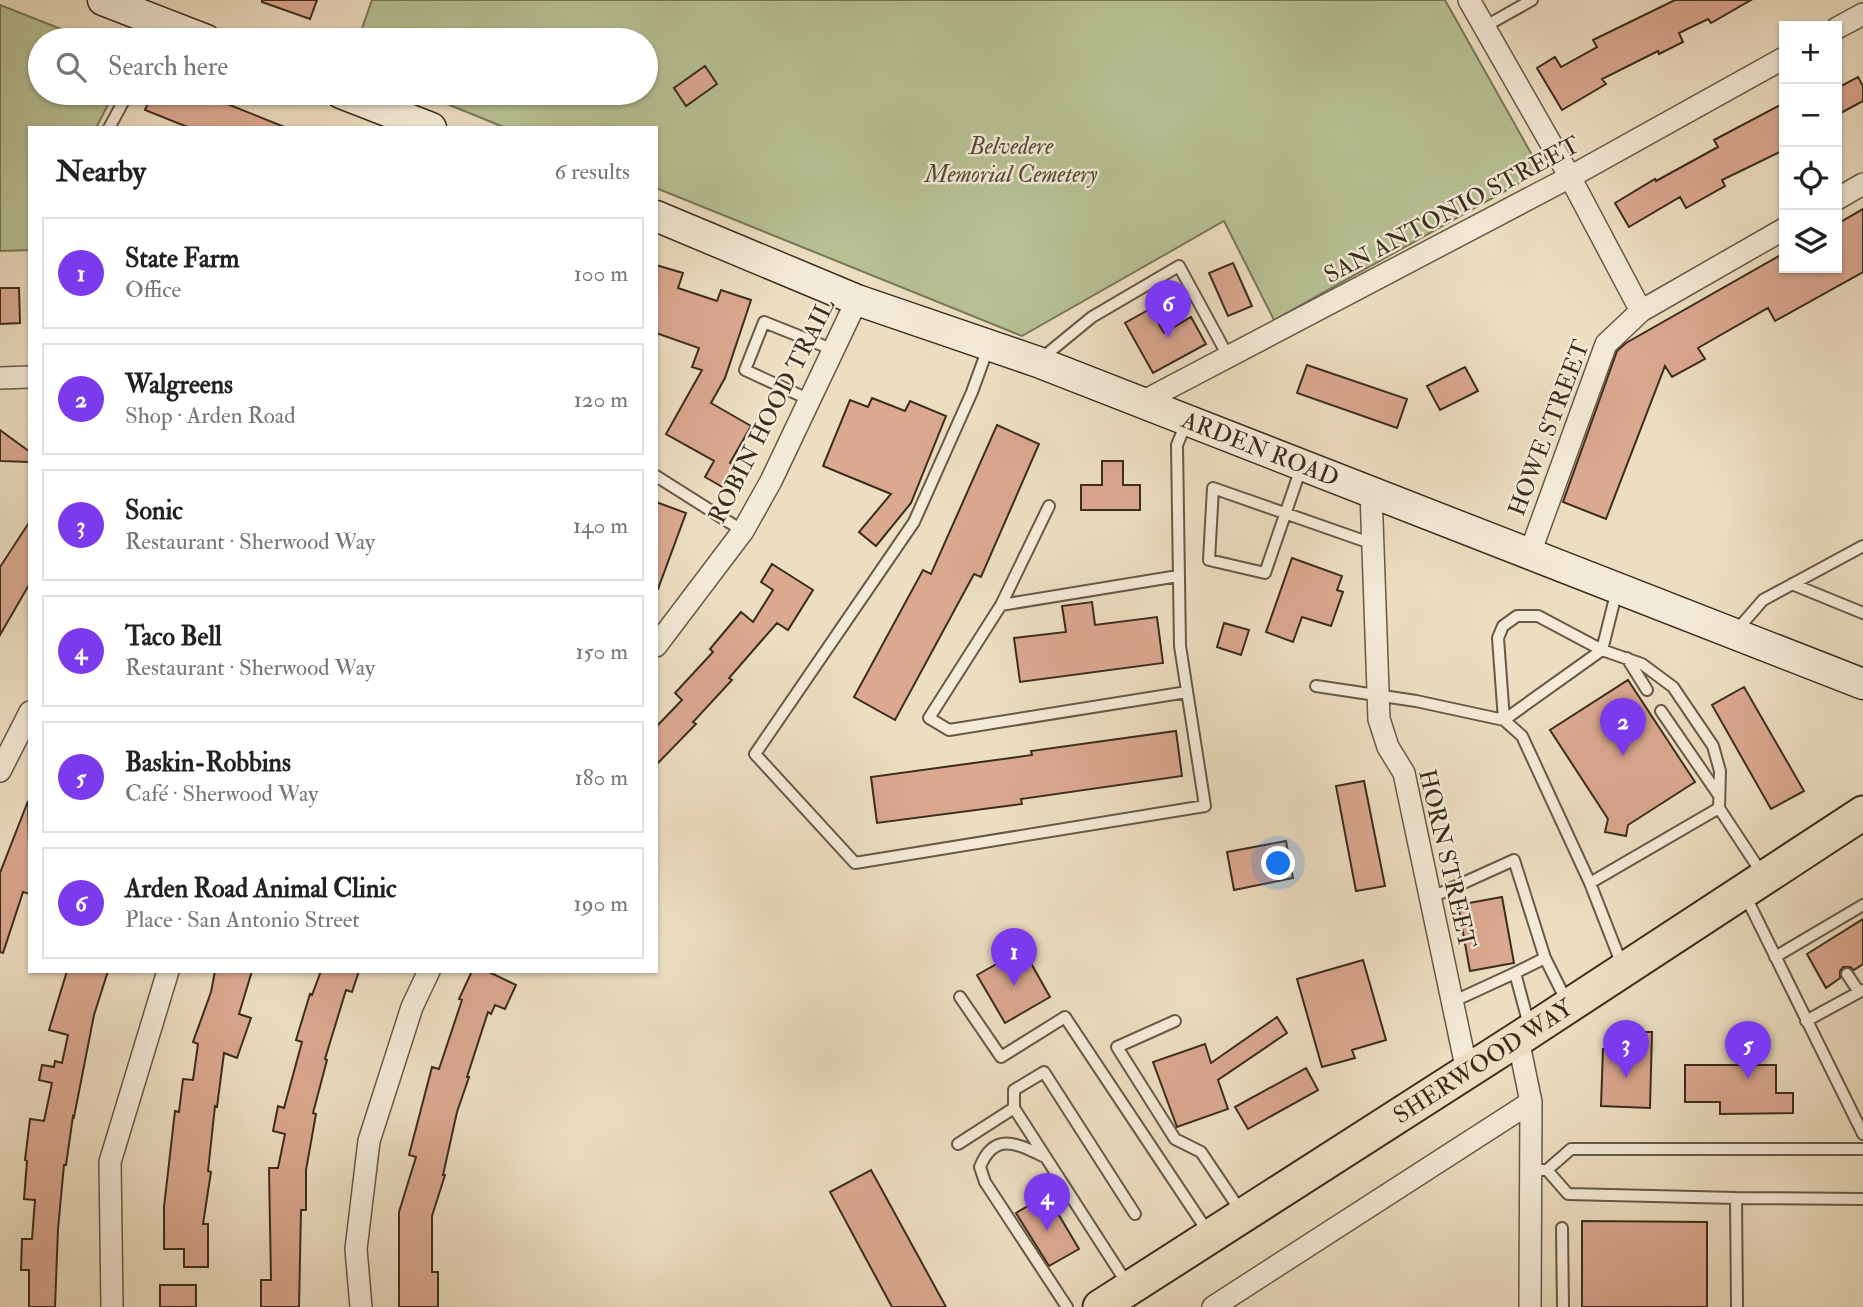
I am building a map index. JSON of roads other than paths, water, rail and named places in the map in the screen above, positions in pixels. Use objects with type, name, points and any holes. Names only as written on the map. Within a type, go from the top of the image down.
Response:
[{"type":"main road","points":[[103,0],[162,28]]},
{"type":"main road","points":[[369,105],[419,126]]},
{"type":"main road","name":"ARDEN ROAD","points":[[658,217],[857,300],[1038,362],[1863,684]]},
{"type":"main road","name":"SHERWOOD WAY","points":[[1100,1307],[1569,1006],[1863,813]]},
{"type":"street","points":[[1469,0],[1570,177],[1641,311]]},
{"type":"street","points":[[1842,25],[1863,14]]},
{"type":"street","name":"SAN ANTONIO STREET","points":[[1142,402],[1570,177],[1779,61]]},
{"type":"street","points":[[1842,196],[1863,184]]},
{"type":"street","name":"HOWE STREET","points":[[1530,553],[1606,344],[1641,311],[1779,232]]},
{"type":"street","name":"ROBIN HOOD TRAIL","points":[[658,643],[743,531],[771,481],[857,300]]},
{"type":"street","points":[[0,378],[28,377]]},
{"type":"street","name":"HORN STREET","points":[[1371,492],[1379,719],[1388,747],[1404,773],[1467,1071]]},
{"type":"street","points":[[0,771],[28,716]]},
{"type":"street","points":[[112,1307],[110,1162],[167,973]]},
{"type":"street","points":[[361,1307],[356,1249],[369,1141],[411,1007],[428,973]]},
{"type":"street","points":[[1524,1035],[1539,1170],[1530,1307]]},
{"type":"street","points":[[1213,1307],[1531,1101]]},
{"type":"lane","points":[[1484,27],[1532,0]]},
{"type":"lane","points":[[110,126],[121,105]]},
{"type":"lane","points":[[1038,362],[1092,317],[1179,266],[1229,358]]},
{"type":"lane","points":[[810,400],[745,370],[764,322],[834,351]]},
{"type":"lane","points":[[988,347],[972,391],[914,522],[755,754],[855,863],[1205,806],[1180,646],[1177,445],[1187,420]]},
{"type":"lane","points":[[1302,465],[1286,514],[1265,573],[1209,560],[1213,488],[1286,514],[1373,544]]},
{"type":"lane","points":[[658,477],[743,531]]},
{"type":"lane","points":[[1049,506],[1002,605],[929,718],[949,730],[1187,692]]},
{"type":"lane","points":[[1734,633],[1763,600],[1863,546]]},
{"type":"lane","points":[[1002,605],[1178,576]]},
{"type":"lane","points":[[1791,584],[1863,612]]},
{"type":"lane","points":[[1504,720],[1602,650],[1618,587]]},
{"type":"lane","points":[[1504,720],[1498,638],[1503,625],[1517,616],[1538,616],[1602,650],[1642,664],[1673,687],[1713,746],[1720,771],[1717,794],[1719,808],[1754,884],[1775,957],[1863,1134]]},
{"type":"lane","points":[[1627,658],[1647,690]]},
{"type":"lane","points":[[1316,685],[1416,701],[1504,720],[1522,736],[1590,883],[1624,970]]},
{"type":"lane","points":[[1661,710],[1717,794]]},
{"type":"lane","points":[[1590,883],[1719,808]]},
{"type":"lane","points":[[1430,898],[1514,860],[1545,958],[1569,1006]]},
{"type":"lane","points":[[1775,957],[1819,931],[1846,922],[1863,905]]},
{"type":"lane","points":[[1819,931],[1826,942]]},
{"type":"lane","points":[[1452,1002],[1545,958]]},
{"type":"lane","points":[[1515,973],[1524,1035]]},
{"type":"lane","points":[[1806,1021],[1861,991],[1847,974]]},
{"type":"lane","points":[[961,997],[1002,1057],[1065,1017],[1211,1235]]},
{"type":"lane","points":[[1175,1021],[1117,1047],[1175,1139],[1201,1152],[1243,1215]]},
{"type":"lane","points":[[1129,1287],[1014,1108],[1014,1090],[1044,1072],[1135,1214]]},
{"type":"lane","points":[[958,1144],[1014,1108]]},
{"type":"lane","points":[[1046,1157],[1016,1143],[1000,1144],[986,1152],[980,1167],[985,1182],[1067,1307]]},
{"type":"lane","points":[[1863,1149],[1571,1149],[1539,1170],[1567,1194],[1863,1199]]},
{"type":"lane","points":[[1737,1198],[1737,1307]]},
{"type":"lane","points":[[1562,1228],[1563,1307]]},
{"type":"place","name":"Arden Road Animal Clinic","points":[[1168,338]]},
{"type":"place","name":"Walgreens","points":[[1623,756]]},
{"type":"place","name":"State Farm","points":[[1014,986]]},
{"type":"place","name":"Sonic","points":[[1626,1078]]},
{"type":"place","name":"Baskin-Robbins","points":[[1748,1079]]},
{"type":"place","name":"Taco Bell","points":[[1047,1231]]},
{"type":"park label","name":"Belvedere Memorial Cemetery","points":[[1011,160]]}]
